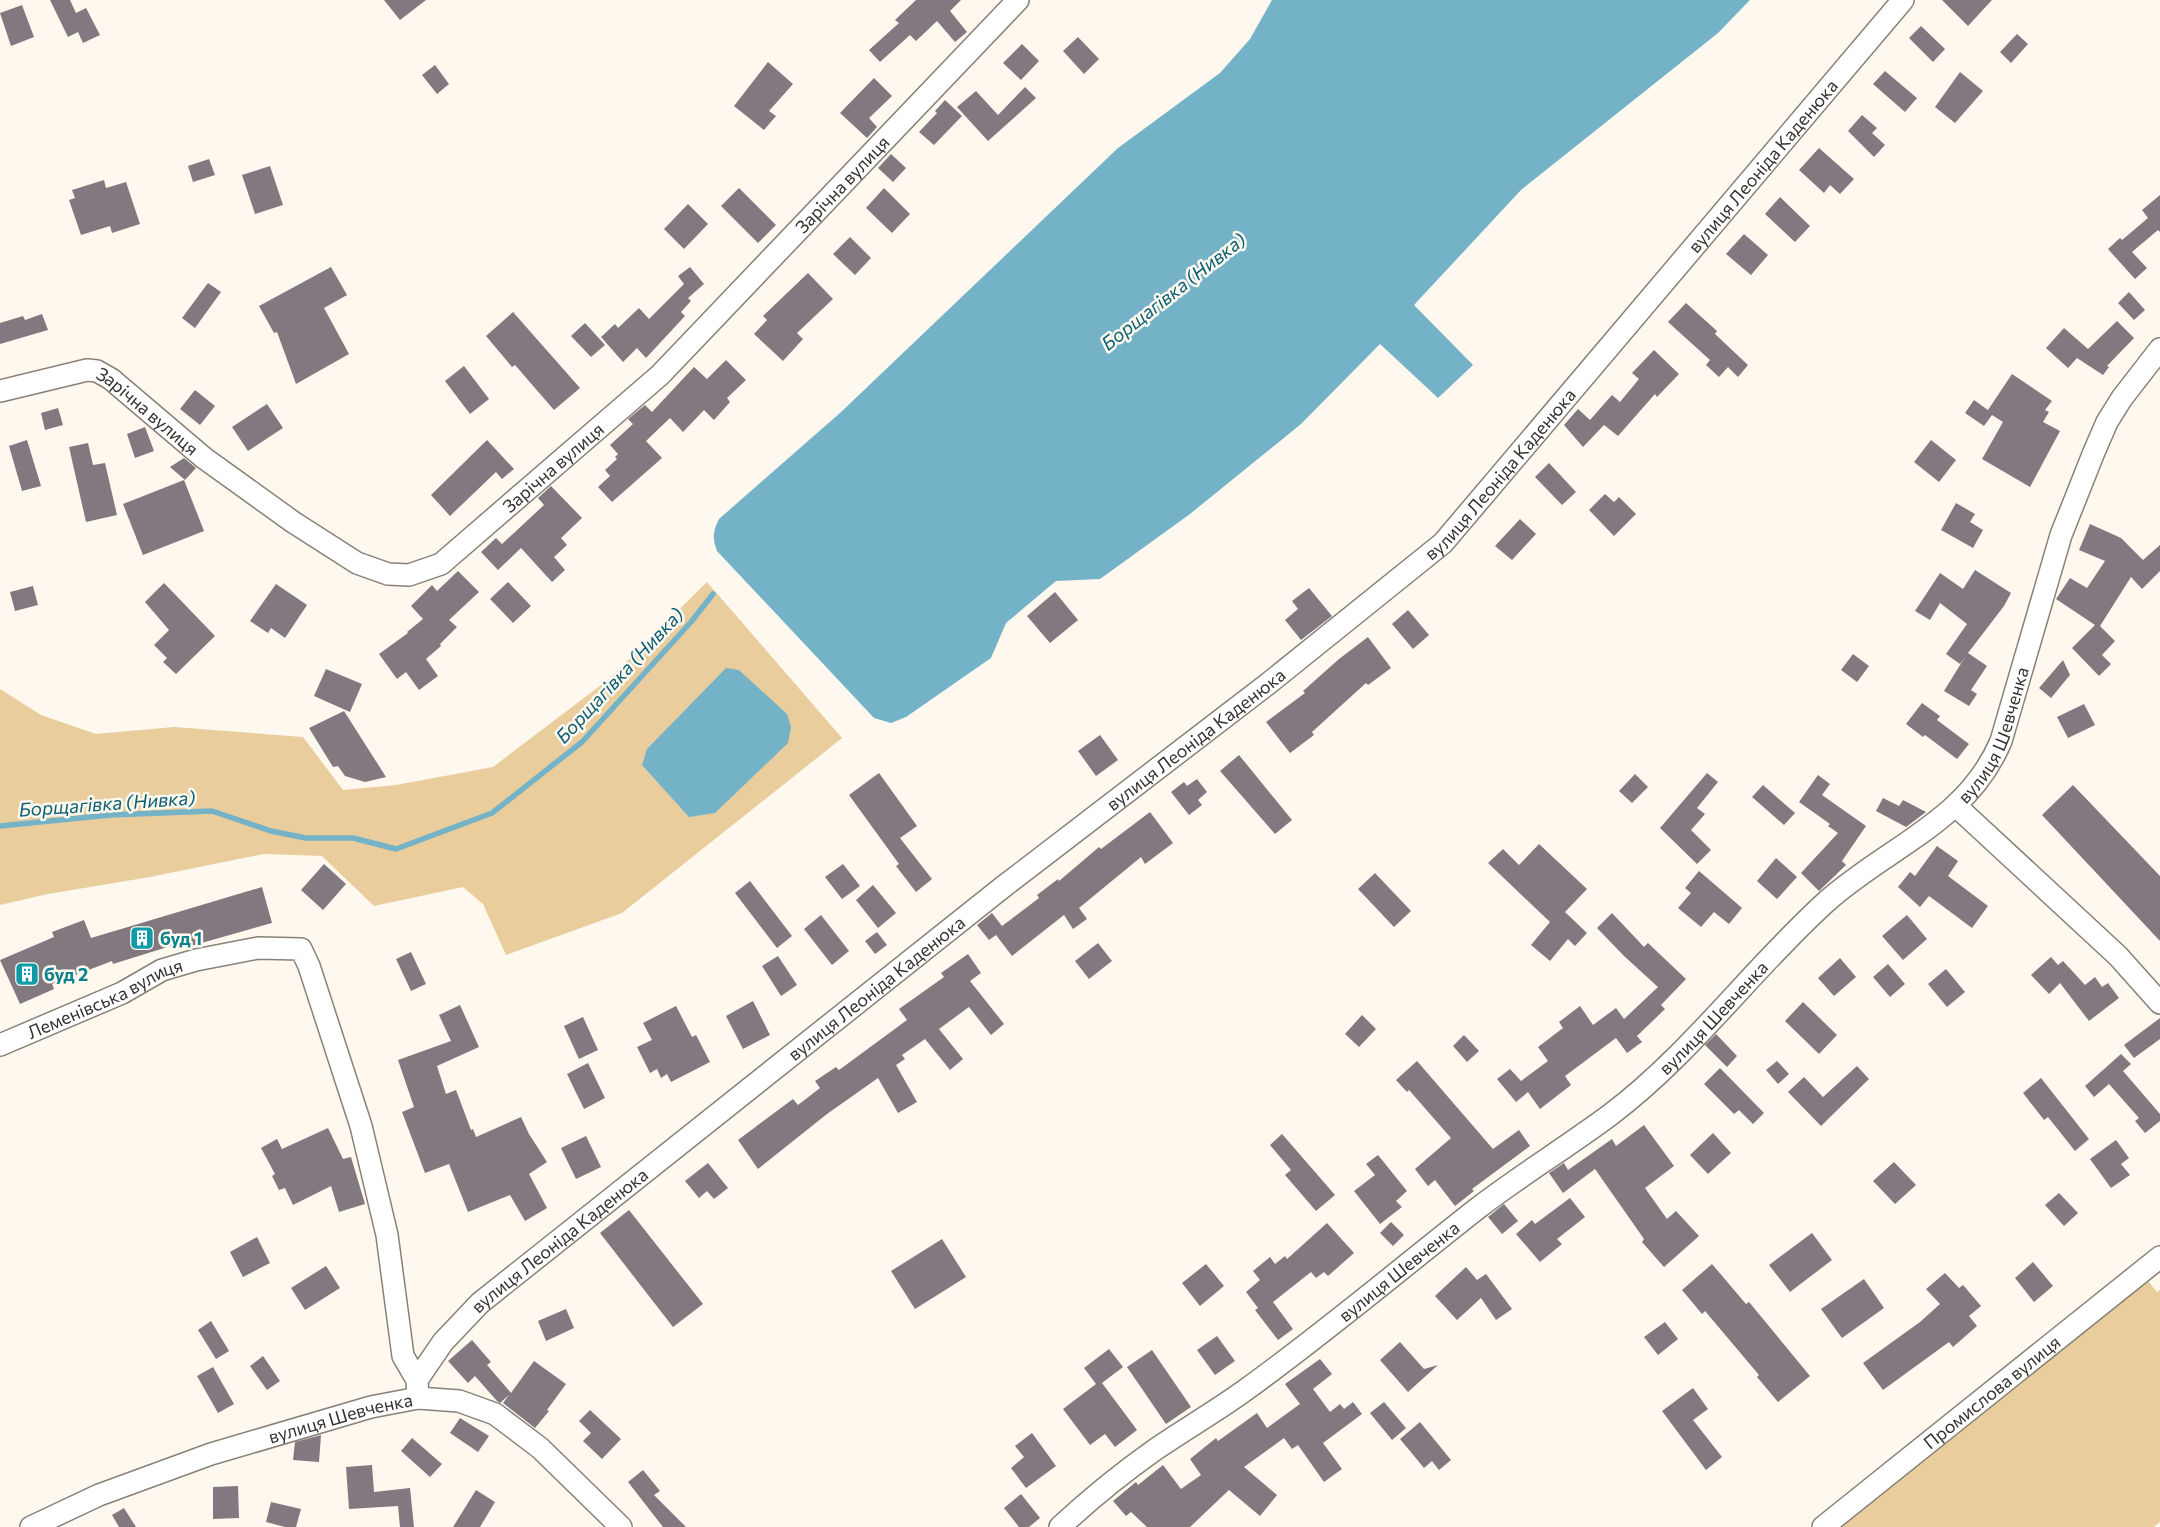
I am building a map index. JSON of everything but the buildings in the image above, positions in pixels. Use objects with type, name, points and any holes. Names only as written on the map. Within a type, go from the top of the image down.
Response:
[{"type":"street","name":"Зарічна вулиця","points":[[0,391],[87,370],[97,371],[112,379],[204,458],[293,522],[357,563],[388,574],[409,575],[441,564],[660,375],[1018,0]]},
{"type":"street","name":"вулиця Леоніда Каденюка","points":[[418,1389],[443,1342],[480,1304],[1003,887],[1269,683],[1443,543],[1903,0]]},
{"type":"street","name":"вулиця Шевченка","points":[[1060,1527],[1099,1491],[1157,1449],[1242,1393],[1333,1325],[1479,1208],[1611,1114],[1674,1061],[1785,941],[1828,900],[1956,806],[1992,762],[2000,741],[2061,535],[2107,422],[2122,398],[2160,349]]},
{"type":"street","points":[[1956,806],[2118,956],[2160,1003]]},
{"type":"street","name":"Леменівська вулиця","points":[[0,1045],[122,994],[162,970],[196,960],[258,948],[301,949],[309,966],[361,1126],[387,1235],[403,1356],[418,1389]]},
{"type":"street","name":"Промислова вулиця","points":[[1824,1527],[2160,1257]]},
{"type":"street","name":"вулиця Шевченка","points":[[31,1527],[99,1495],[211,1454],[371,1407],[418,1389],[495,1414],[540,1448],[621,1527]]},
{"type":"shaded area","points":[[707,582],[842,738],[622,913],[506,955],[483,904],[463,887],[374,906],[322,856],[264,854],[150,877],[48,894],[0,905],[0,689],[41,715],[96,734],[174,727],[303,737],[343,790],[396,785],[493,767],[609,679]]},
{"type":"shaded area","points":[[2144,1276],[2157,1292],[2160,1290],[2160,1522],[2154,1527],[1835,1527]]},
{"type":"water","points":[[1272,0],[1750,0],[1718,33],[1521,190],[1414,305],[1473,365],[1438,398],[1380,344],[1301,424],[1190,514],[1100,579],[1056,581],[1006,623],[991,658],[906,717],[891,723],[874,718],[717,551],[714,535],[719,519],[840,413],[1118,148],[1220,73],[1250,39]]},
{"type":"water","points":[[726,668],[739,670],[787,714],[791,727],[788,743],[715,813],[689,817],[642,765],[647,749]]},
{"type":"waterway","name":"Борщагівка (Нивка)","points":[[0,826],[110,815],[212,811],[271,831],[306,838],[353,838],[396,849],[492,813],[582,742],[691,622],[713,594]]},
{"type":"place","name":"буд 1","points":[[142,938]]},
{"type":"place","name":"буд 2","points":[[27,974]]}]
